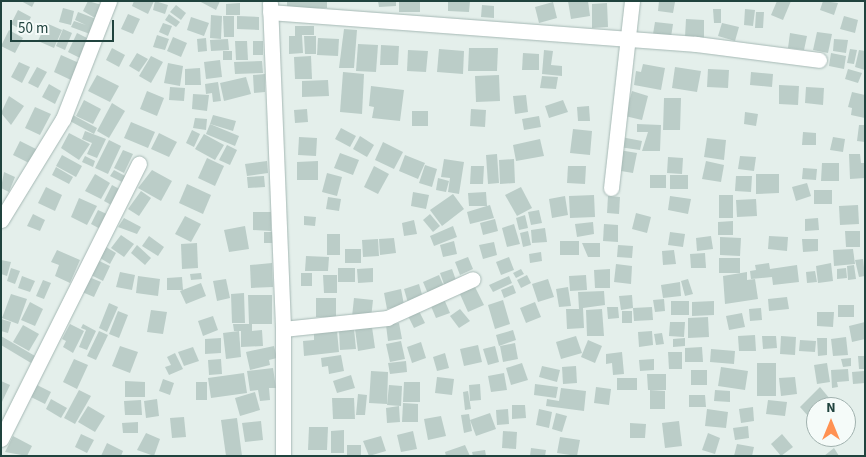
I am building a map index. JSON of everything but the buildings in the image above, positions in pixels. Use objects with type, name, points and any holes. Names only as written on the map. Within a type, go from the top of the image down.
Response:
[{"type":"street","points":[[1,220],[63,119],[109,1]]},
{"type":"street","points":[[611,188],[632,1]]},
{"type":"street","points":[[283,456],[283,329],[270,6],[629,40],[696,44],[819,60]]},
{"type":"street","points":[[1,439],[139,164]]},
{"type":"street","points":[[283,329],[387,318],[473,279]]}]
